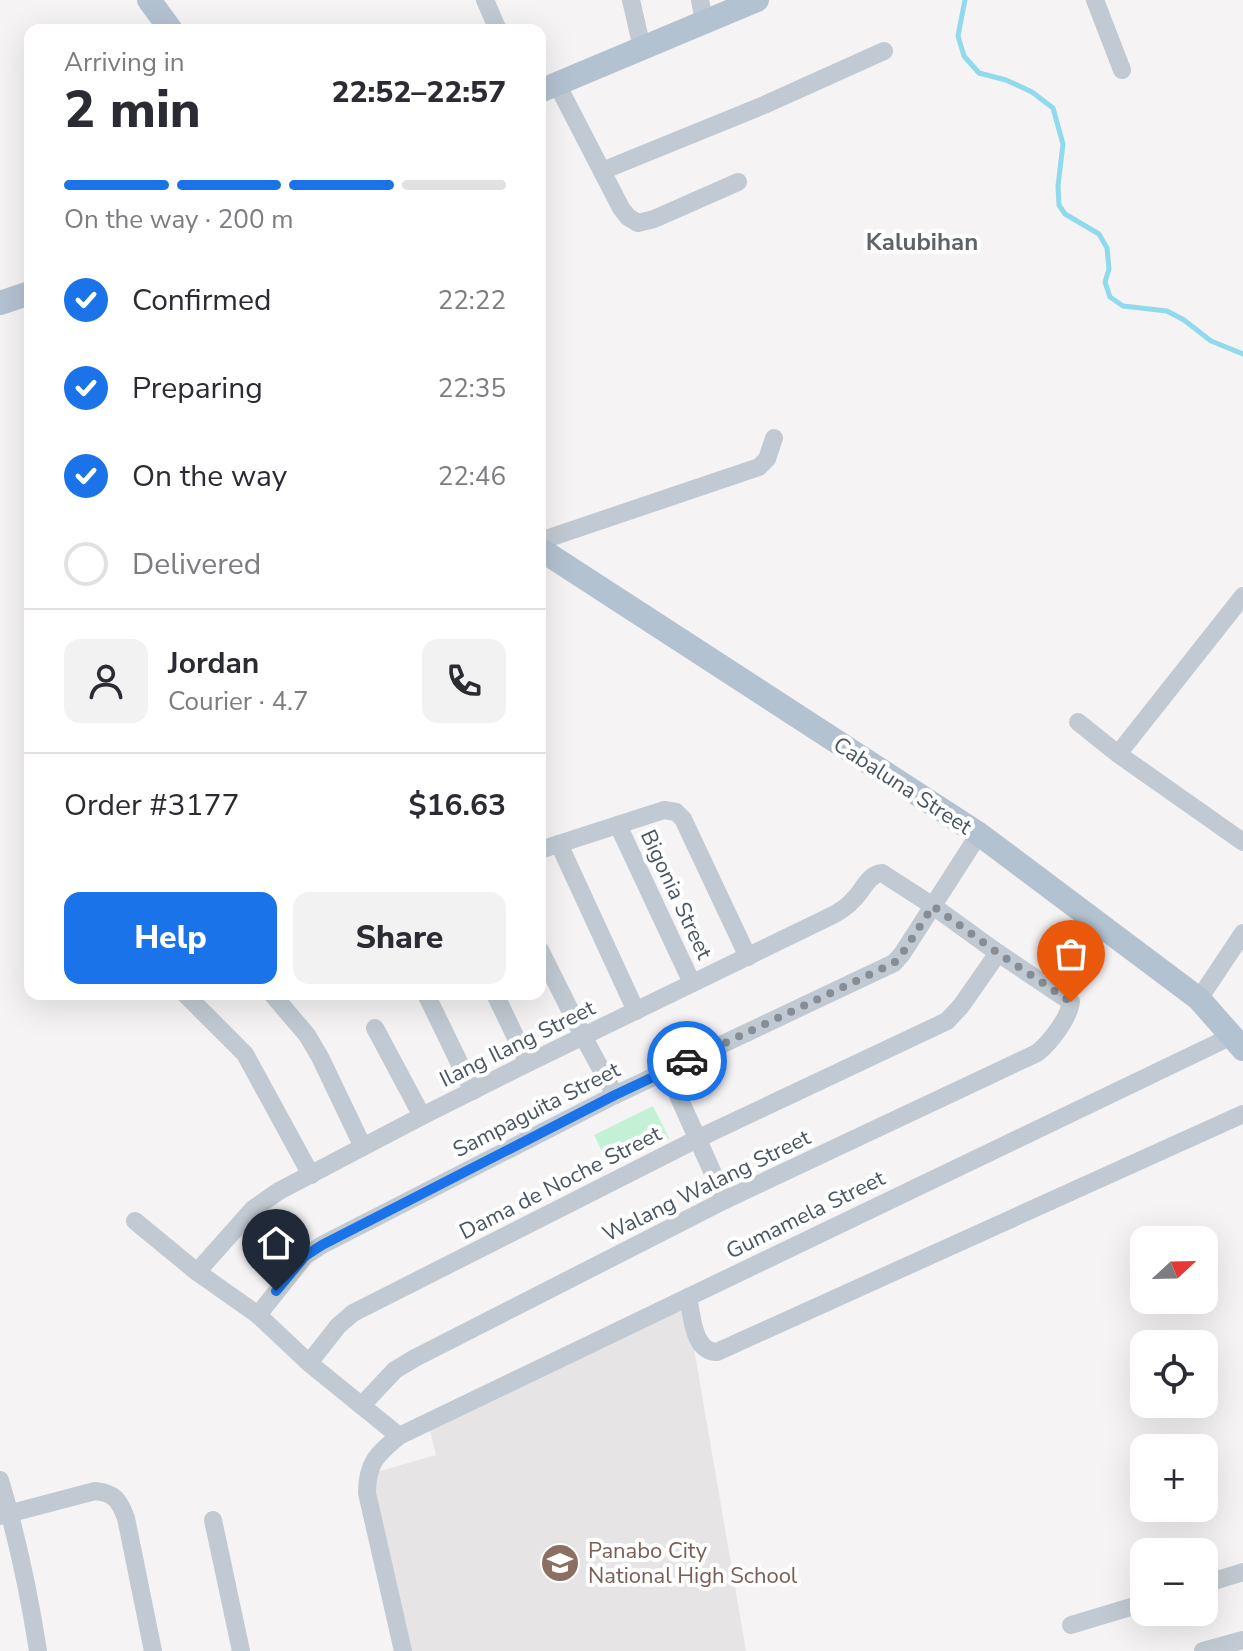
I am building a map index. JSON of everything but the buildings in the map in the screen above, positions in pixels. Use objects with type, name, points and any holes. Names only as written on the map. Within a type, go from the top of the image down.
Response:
[{"type":"main road","points":[[149,0],[167,24]]},
{"type":"main road","points":[[548,87],[642,48],[702,10],[757,0]]},
{"type":"main road","points":[[0,303],[24,295]]},
{"type":"main road","name":"Cabaluna Street","points":[[546,553],[979,834],[1199,999],[1238,1042]]},
{"type":"street","points":[[485,0],[495,24]]},
{"type":"street","points":[[631,0],[642,48]]},
{"type":"street","points":[[1095,0],[1122,70]]},
{"type":"street","points":[[602,171],[764,105],[884,51]]},
{"type":"street","points":[[548,87],[602,171],[621,208],[638,223],[738,182]]},
{"type":"street","points":[[546,539],[759,467],[767,459],[774,438]]},
{"type":"street","points":[[1118,754],[1243,596]]},
{"type":"street","points":[[1078,722],[1243,842]]},
{"type":"street","points":[[546,848],[664,810],[676,812],[683,819],[748,957]]},
{"type":"street","name":"Bigonia Street","points":[[618,825],[692,983]]},
{"type":"street","name":"Sampaguita Street","points":[[258,1315],[305,1256],[322,1245],[615,1095],[894,963],[979,834]]},
{"type":"street","points":[[559,844],[636,1011]]},
{"type":"street","name":"Ilang Ilang Street","points":[[197,1272],[265,1199],[422,1116],[845,908],[874,874],[882,873],[933,906]]},
{"type":"street","points":[[933,906],[998,953]]},
{"type":"street","points":[[1199,999],[1243,933]]},
{"type":"street","name":"Walang Walang Street","points":[[362,1405],[395,1370],[415,1358],[725,1200],[1037,1053],[1050,1041],[1071,1006],[1068,999],[998,953]]},
{"type":"street","name":"Dama de Noche Street","points":[[309,1363],[338,1326],[353,1313],[697,1139],[947,1021],[998,953]]},
{"type":"street","points":[[546,962],[615,1095]]},
{"type":"street","points":[[191,1000],[245,1054],[311,1175]]},
{"type":"street","points":[[277,1000],[307,1035],[320,1057],[363,1147]]},
{"type":"street","points":[[429,1000],[473,1091]]},
{"type":"street","points":[[498,1000],[528,1063]]},
{"type":"street","points":[[375,1028],[422,1116]]},
{"type":"street","name":"Gumamela Street","points":[[399,1436],[688,1297],[1238,1042]]},
{"type":"street","points":[[667,1071],[725,1200]]},
{"type":"street","points":[[688,1297],[701,1346],[709,1352],[717,1352],[1243,1114]]},
{"type":"street","points":[[135,1221],[197,1272],[258,1315],[309,1363],[399,1436],[372,1463],[367,1475],[367,1493],[403,1651]]},
{"type":"street","points":[[0,1480],[5,1514],[31,1604],[38,1651]]},
{"type":"street","points":[[5,1514],[95,1491],[107,1492],[115,1498],[126,1518],[153,1651]]},
{"type":"street","points":[[213,1520],[241,1651]]},
{"type":"street","points":[[1218,1580],[1243,1572]]},
{"type":"street","points":[[1071,1625],[1130,1607]]},
{"type":"street","points":[[1203,1651],[1243,1640]]},
{"type":"shaded area","name":"Panabo City National High School","points":[[686,1302],[746,1651],[409,1651],[370,1474],[436,1455],[429,1427]]},
{"type":"green space","points":[[653,1106],[669,1138],[610,1167],[594,1135]]},
{"type":"waterway","points":[[965,0],[958,36],[964,56],[979,73],[1006,80],[1032,92],[1053,108],[1063,144],[1059,205],[1065,214],[1099,234],[1107,248],[1109,269],[1105,282],[1110,297],[1123,306],[1167,311],[1211,341],[1243,354]]},
{"type":"way so far","points":[[687,1061],[894,963],[933,906],[1071,1002]]},
{"type":"place","name":"Panabo City National High School","points":[[560,1563]]},
{"type":"district","name":"Kalubihan","points":[[922,242]]},
{"type":"route","points":[[276,1291],[305,1256],[322,1245],[687,1061]]}]
